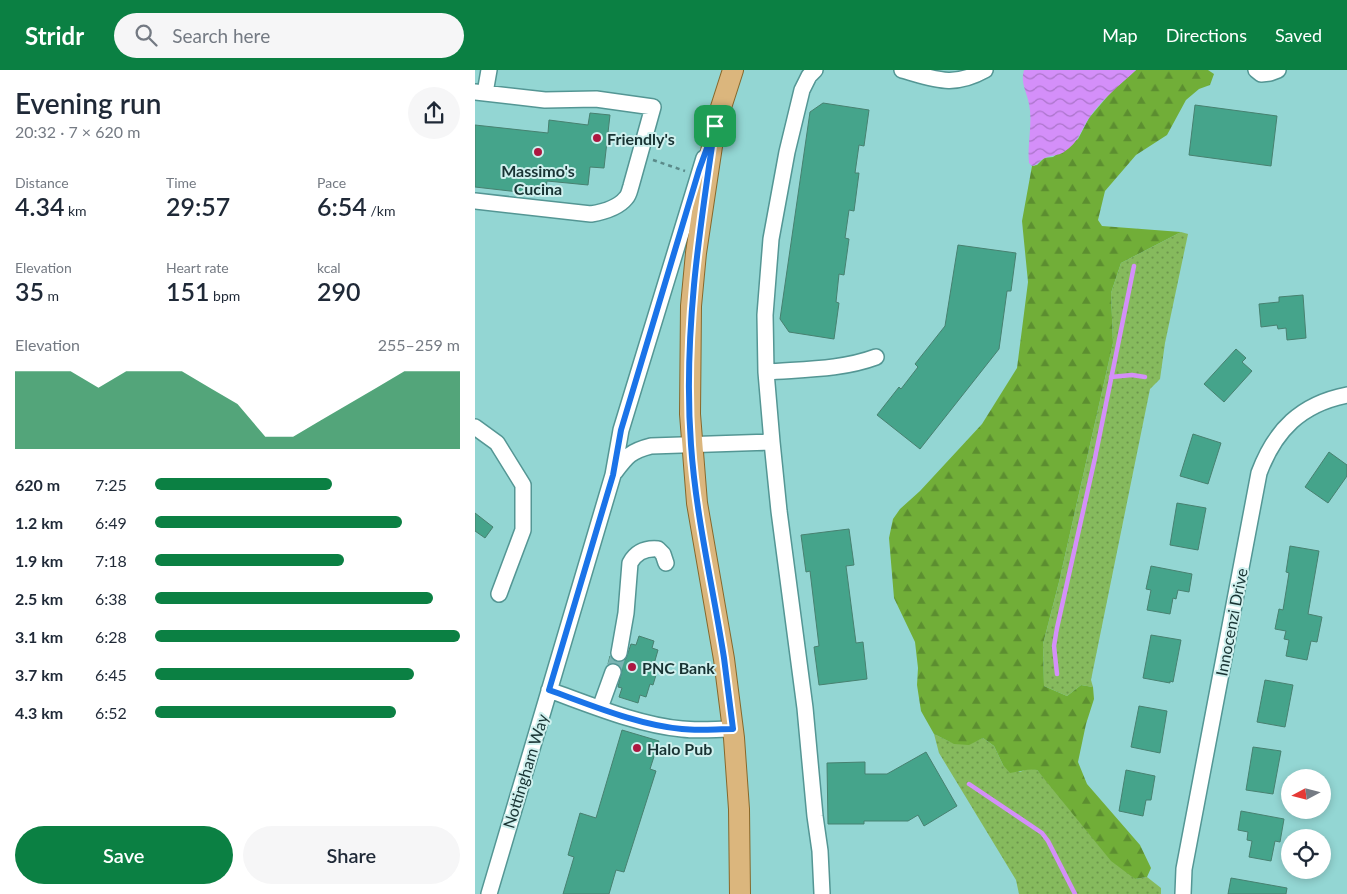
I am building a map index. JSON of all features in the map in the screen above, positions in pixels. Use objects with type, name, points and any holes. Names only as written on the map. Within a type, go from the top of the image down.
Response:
[{"type":"main road","points":[[733,70],[715,126],[696,253],[691,306],[689,360],[691,445],[697,503],[724,659],[733,729],[739,809],[740,894]]},
{"type":"street","points":[[475,201],[591,214],[605,212],[615,207],[626,198],[631,186],[653,107],[595,100],[545,100],[480,92],[489,70]]},
{"type":"street","points":[[815,70],[809,76],[802,90],[787,152],[771,238],[765,315],[771,442],[805,708],[820,851],[822,893]]},
{"type":"street","points":[[902,70],[931,78],[953,81],[967,79],[985,70]]},
{"type":"street","points":[[1256,70],[1261,74],[1278,70]]},
{"type":"street","name":"Nottingham Way","points":[[489,894],[613,475],[621,430],[698,175],[715,126]]},
{"type":"street","points":[[767,372],[843,366],[860,363],[876,357]]},
{"type":"street","name":"Innocenzi Drive","points":[[1183,894],[1184,869],[1259,473],[1266,454],[1290,422],[1307,409],[1319,403],[1347,395]]},
{"type":"street","points":[[475,427],[497,443],[523,485],[523,530],[499,594]]},
{"type":"street","name":"Nottingham Way","points":[[613,475],[628,455],[639,449],[651,446],[771,442]]},
{"type":"street","points":[[619,653],[626,613],[630,563],[633,557],[639,552],[658,549],[663,554],[666,563]]},
{"type":"street","points":[[600,708],[613,672]]},
{"type":"street","points":[[549,690],[659,726],[684,730],[733,729]]},
{"type":"path","points":[[639,155],[698,175]]},
{"type":"green space","points":[[1136,70],[1208,70],[1214,74],[1210,85],[1199,89],[1186,100],[1167,135],[1136,155],[1105,191],[1098,220],[1102,226],[1181,232],[1121,263],[1111,293],[1113,343],[1059,582],[1043,644],[1044,686],[1067,696],[1081,685],[1093,687],[1094,699],[1086,724],[1078,762],[1087,784],[1140,845],[1151,868],[1147,877],[1135,879],[1111,861],[1037,770],[1010,773],[1003,765],[994,746],[983,738],[969,745],[954,744],[934,734],[921,711],[917,685],[918,668],[915,642],[894,598],[889,538],[893,519],[900,509],[920,491],[982,424],[1017,368],[1028,282],[1022,221],[1032,166],[1037,165],[1044,158],[1053,157],[1078,139],[1089,118],[1112,91]]},
{"type":"green space","points":[[1181,232],[1188,234],[1165,343],[1160,379],[1150,389],[1091,680],[1093,687],[1081,685],[1067,696],[1044,686],[1043,644],[1059,582],[1113,343],[1111,293],[1121,263]]},
{"type":"green space","points":[[934,734],[958,744],[969,743],[983,738],[994,746],[1003,765],[1020,772],[1029,768],[1037,770],[1135,879],[1147,877],[1161,888],[1161,894],[1019,894],[1016,880],[939,753]]},
{"type":"water","points":[[1024,70],[1136,70],[1099,105],[1076,141],[1069,148],[1062,153],[1047,157],[1032,166],[1029,163],[1030,111],[1023,83]]},
{"type":"building","points":[[823,103],[869,110],[864,146],[859,145],[855,173],[859,173],[854,211],[849,210],[845,238],[849,239],[844,275],[839,274],[836,302],[839,303],[834,339],[789,332],[780,319],[810,112]]},
{"type":"building","points":[[1195,105],[1277,116],[1271,166],[1189,155]]},
{"type":"building","points":[[590,113],[610,115],[604,168],[590,167],[588,185],[547,181],[545,195],[475,187],[475,125],[548,133],[549,120],[588,125]]},
{"type":"building","points":[[958,245],[1016,253],[1011,291],[1007,291],[999,349],[920,449],[877,415],[918,367],[915,364],[945,326]]},
{"type":"building","points":[[1303,295],[1306,338],[1287,340],[1286,328],[1278,329],[1277,325],[1261,327],[1259,304],[1279,302],[1279,297]]},
{"type":"building","points":[[1236,349],[1246,358],[1242,362],[1252,371],[1224,402],[1204,384]]},
{"type":"building","points":[[1193,434],[1221,443],[1208,484],[1180,476]]},
{"type":"building","points":[[1329,452],[1347,465],[1347,476],[1328,503],[1305,487]]},
{"type":"building","points":[[1177,503],[1206,508],[1198,550],[1170,545]]},
{"type":"building","points":[[475,513],[493,527],[485,538],[475,531]]},
{"type":"building","points":[[849,529],[854,565],[846,566],[856,643],[863,642],[867,679],[819,685],[814,647],[819,646],[810,571],[806,572],[801,535]]},
{"type":"building","points":[[1290,546],[1319,551],[1308,614],[1322,617],[1317,642],[1311,641],[1307,660],[1286,656],[1289,640],[1284,639],[1286,631],[1275,629],[1279,609],[1283,610],[1289,573],[1286,572]]},
{"type":"building","points":[[1151,566],[1192,574],[1189,592],[1178,590],[1176,599],[1173,598],[1170,614],[1147,610],[1151,590],[1146,589]]},
{"type":"building","points":[[1151,635],[1181,640],[1173,682],[1143,678]]},
{"type":"building","name":"PNC Bank","points":[[639,636],[654,641],[652,648],[658,650],[654,664],[659,665],[653,685],[650,684],[646,697],[640,695],[638,703],[619,697],[622,688],[618,687],[622,670],[617,663],[608,664],[610,656],[617,662],[626,659],[631,644],[636,645]]},
{"type":"building","points":[[1265,680],[1293,685],[1285,727],[1257,722]]},
{"type":"building","points":[[1139,706],[1167,711],[1160,753],[1131,747]]},
{"type":"building","points":[[622,730],[659,741],[650,769],[656,771],[624,872],[616,870],[609,894],[563,894],[574,857],[568,855],[580,813],[596,818]]},
{"type":"building","points":[[1253,747],[1281,751],[1273,794],[1246,790]]},
{"type":"building","points":[[926,752],[957,806],[924,826],[918,815],[908,821],[864,821],[864,824],[828,824],[827,763],[865,762],[865,774],[887,774]]},
{"type":"building","points":[[1126,770],[1155,776],[1151,800],[1146,800],[1143,816],[1119,811]]},
{"type":"building","points":[[1241,811],[1284,819],[1280,842],[1275,841],[1271,861],[1249,857],[1252,841],[1247,840],[1248,832],[1238,830]]},
{"type":"building","points":[[1231,878],[1287,888],[1286,894],[1228,894]]},
{"type":"waterway","points":[[1057,674],[1054,646],[1057,628],[1095,458],[1134,266]]},
{"type":"waterway","points":[[1111,377],[1132,375],[1145,377]]},
{"type":"waterway","points":[[969,784],[1042,833],[1075,894]]},
{"type":"tunnel","points":[[613,672],[619,653]]},
{"type":"place","name":"Friendly's","points":[[597,138]]},
{"type":"place","name":"Massimo's Cucina","points":[[538,152]]},
{"type":"place","name":"PNC Bank","points":[[632,667]]},
{"type":"place","name":"Halo Pub","points":[[637,748]]},
{"type":"route","points":[[715,126],[696,253],[691,306],[690,414],[697,503],[724,659],[733,729],[684,730],[659,726],[549,690],[613,475],[621,430],[699,170],[715,126]]}]
